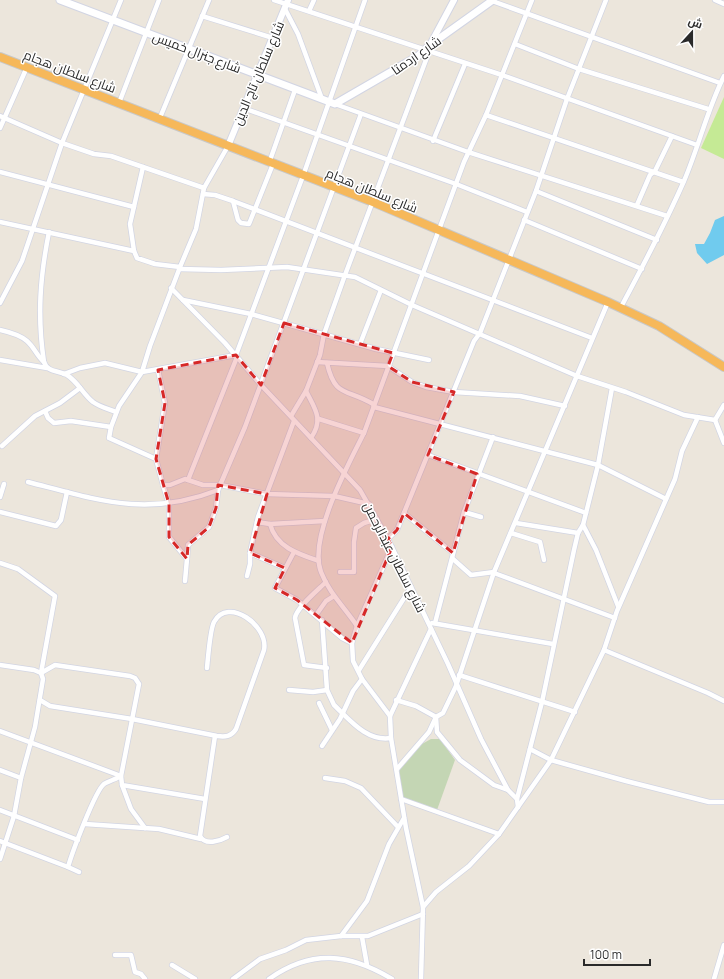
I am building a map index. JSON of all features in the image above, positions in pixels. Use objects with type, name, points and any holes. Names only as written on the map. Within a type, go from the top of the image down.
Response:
[{"type":"highway","name":"شارع سلطان هجام","points":[[0,57],[373,202],[621,307],[659,326],[724,367]]},
{"type":"main road","name":"شارع جنرال خميس","points":[[60,0],[147,32],[257,76],[329,102]]},
{"type":"main road","name":"شارع اردمتا","points":[[329,102],[400,67],[418,56],[492,0]]},
{"type":"street","points":[[0,303],[22,261],[62,143],[121,0]]},
{"type":"street","points":[[119,103],[159,0]]},
{"type":"street","points":[[159,120],[209,0]]},
{"type":"street","points":[[274,0],[428,49],[465,64],[502,75],[697,145]]},
{"type":"street","points":[[309,11],[314,0]]},
{"type":"street","points":[[188,480],[237,356],[250,314],[303,176],[365,0]]},
{"type":"street","points":[[291,416],[306,391],[318,362],[324,334],[389,160],[428,49],[454,0]]},
{"type":"street","points":[[492,0],[526,14],[720,83]]},
{"type":"street","points":[[357,626],[334,596],[321,571],[319,551],[325,521],[334,496],[364,433],[468,152],[486,115],[532,0]]},
{"type":"street","points":[[388,539],[397,530],[474,341],[480,333],[536,191],[567,99],[590,37],[606,0]]},
{"type":"street","points":[[715,0],[724,4]]},
{"type":"street","points":[[287,4],[298,34],[329,102],[468,152],[540,176],[637,205],[667,216]]},
{"type":"street","name":"شارع سلطان تاج الدين","points":[[228,146],[287,4]]},
{"type":"street","points":[[202,16],[273,38]]},
{"type":"street","points":[[515,44],[579,69],[708,109]]},
{"type":"street","points":[[433,140],[465,64]]},
{"type":"street","points":[[0,128],[2,117],[27,67]]},
{"type":"street","points":[[621,307],[657,240],[683,182],[697,145],[708,109],[724,76]]},
{"type":"street","points":[[233,201],[238,220],[241,223],[249,224],[295,90]]},
{"type":"street","points":[[243,108],[456,184],[527,212]]},
{"type":"street","points":[[185,581],[188,545],[209,527],[216,508],[218,490],[261,385],[361,114]]},
{"type":"street","points":[[486,115],[655,171],[683,182]]},
{"type":"street","points":[[2,117],[62,143],[94,154],[111,156],[177,178],[203,191],[493,299],[592,338]]},
{"type":"street","points":[[637,205],[650,175],[655,171],[672,136]]},
{"type":"street","points":[[156,459],[113,441],[109,438],[111,427],[116,412],[142,372],[172,288],[196,229],[203,191],[228,146]]},
{"type":"street","points":[[143,167],[130,224],[134,251],[137,258],[155,264],[180,268],[287,267],[345,275],[363,280],[412,305],[577,376],[684,415],[715,420]]},
{"type":"street","points":[[0,172],[134,207]]},
{"type":"street","points":[[536,191],[657,240]]},
{"type":"street","points":[[524,220],[642,269]]},
{"type":"street","points":[[0,222],[134,251]]},
{"type":"street","points":[[44,362],[39,317],[39,294],[49,232]]},
{"type":"street","name":"شارع سلطان عبدالرحمن","points":[[172,288],[237,356],[294,421],[360,490],[392,547],[481,739],[508,790],[517,799]]},
{"type":"street","points":[[360,344],[381,290]]},
{"type":"street","points":[[183,300],[250,314],[393,353],[429,360]]},
{"type":"street","points":[[397,769],[429,732],[436,717],[442,713],[456,686],[494,572],[608,302]]},
{"type":"street","points":[[0,330],[13,333],[28,342],[47,368]]},
{"type":"street","points":[[64,374],[80,368],[105,363],[142,372],[237,356]]},
{"type":"street","points":[[0,360],[47,368],[51,371],[64,374],[72,379],[93,402],[116,412]]},
{"type":"street","points":[[318,362],[388,366],[417,385],[454,392],[520,396],[565,406]]},
{"type":"street","points":[[327,363],[331,378],[339,390],[362,398],[373,404],[374,407],[546,450],[598,465],[666,499]]},
{"type":"street","points":[[158,370],[165,404],[156,459],[162,485],[169,504],[169,537],[187,559]]},
{"type":"street","points":[[2,446],[35,416],[60,403],[80,388]]},
{"type":"street","points":[[518,807],[517,799],[542,702],[553,644],[578,533],[584,525],[598,465],[612,388]]},
{"type":"street","points":[[306,391],[319,419],[311,438]]},
{"type":"street","points":[[715,420],[724,406]]},
{"type":"street","points":[[45,411],[48,418],[54,423],[71,421],[111,427]]},
{"type":"street","points":[[617,611],[675,479],[684,447],[698,417]]},
{"type":"street","points":[[319,419],[364,433]]},
{"type":"street","points":[[715,420],[724,443]]},
{"type":"street","points":[[246,576],[250,564],[250,553],[257,522],[294,421]]},
{"type":"street","points":[[435,623],[464,512],[493,437]]},
{"type":"street","points":[[428,455],[586,513]]},
{"type":"street","points":[[162,485],[170,485],[185,479],[203,485],[220,485],[267,494],[334,496],[369,504]]},
{"type":"street","points":[[28,482],[99,500],[151,506],[186,501],[218,490]]},
{"type":"street","points":[[0,497],[4,484]]},
{"type":"street","points":[[0,512],[56,526],[61,520],[67,492]]},
{"type":"street","points":[[464,512],[481,517]]},
{"type":"street","points":[[404,513],[453,556],[471,575],[494,572],[564,600],[615,618]]},
{"type":"street","points":[[340,572],[354,572],[354,542],[356,528],[364,523],[377,519]]},
{"type":"street","points":[[257,522],[270,524],[325,521]]},
{"type":"street","points":[[516,522],[578,533]]},
{"type":"street","points":[[270,524],[275,537],[294,552],[319,561]]},
{"type":"street","points":[[423,907],[436,892],[469,866],[499,834],[550,760],[575,712],[604,650],[618,605],[596,550],[584,525]]},
{"type":"street","points":[[511,533],[540,542],[544,560]]},
{"type":"street","points":[[390,716],[362,679],[354,661],[352,643],[357,626],[392,547]]},
{"type":"street","points":[[294,552],[275,588],[292,596],[342,638],[352,643]]},
{"type":"street","points":[[250,553],[285,568]]},
{"type":"street","points":[[0,563],[18,569],[55,596],[41,673],[43,679],[40,700],[31,743],[21,778],[14,816],[0,859]]},
{"type":"street","points":[[326,582],[296,614],[295,618],[303,663],[307,667],[327,668]]},
{"type":"street","points":[[359,670],[411,587]]},
{"type":"street","points":[[316,615],[326,602],[334,596]]},
{"type":"street","points":[[40,700],[50,706],[132,719],[215,736],[228,736],[236,729],[245,700],[264,650],[265,643],[258,627],[239,614],[232,612],[219,616],[213,623],[207,668]]},
{"type":"street","points":[[322,620],[327,668],[327,690],[334,705],[368,735],[384,739],[391,738]]},
{"type":"street","points":[[428,623],[553,644]]},
{"type":"street","points":[[421,979],[423,907],[404,818],[391,738],[390,716],[396,700],[431,629]]},
{"type":"street","points":[[604,650],[724,701]]},
{"type":"street","points":[[0,665],[34,670],[41,673]]},
{"type":"street","points":[[41,673],[56,665],[135,678],[139,684],[121,776],[122,785],[131,809],[145,828]]},
{"type":"street","points":[[459,675],[575,712]]},
{"type":"street","points":[[322,746],[342,713],[353,691],[362,679]]},
{"type":"street","points":[[289,690],[314,692],[327,690]]},
{"type":"street","points":[[396,700],[416,706],[436,717]]},
{"type":"street","points":[[319,703],[332,730]]},
{"type":"street","points":[[436,717],[437,732],[460,760],[494,785],[508,790]]},
{"type":"street","points":[[0,731],[121,776]]},
{"type":"street","points":[[202,839],[200,832],[215,736]]},
{"type":"street","points":[[530,749],[550,760],[677,795],[709,802],[724,802]]},
{"type":"street","points":[[0,770],[21,778]]},
{"type":"street","points":[[68,867],[95,797],[104,784],[121,776]]},
{"type":"street","points":[[325,778],[346,781],[361,788],[398,827]]},
{"type":"street","points":[[122,785],[205,799]]},
{"type":"street","points":[[401,799],[499,834]]},
{"type":"street","points":[[0,810],[78,840]]},
{"type":"street","points":[[341,936],[367,901],[389,844],[404,818]]},
{"type":"street","points":[[85,824],[145,828],[175,832],[216,842],[227,837]]},
{"type":"street","points":[[0,841],[79,872]]},
{"type":"street","points":[[233,979],[260,959],[286,950],[299,942],[313,938],[341,936],[362,937],[423,914]]},
{"type":"street","points":[[362,937],[367,965]]},
{"type":"street","points":[[714,979],[724,945]]},
{"type":"street","points":[[115,955],[130,954],[136,972],[141,974],[145,979]]},
{"type":"street","points":[[269,979],[292,965],[318,957],[367,965],[392,979]]},
{"type":"street","points":[[172,964],[195,979]]},
{"type":"highlighted area","points":[[284,323],[393,353],[388,366],[412,382],[454,392],[428,455],[477,474],[453,553],[404,513],[397,530],[388,539],[392,547],[352,643],[297,600],[275,588],[285,568],[250,553],[267,494],[218,485],[216,508],[209,527],[188,545],[187,559],[169,537],[169,504],[156,459],[165,403],[158,370],[236,355],[261,385]]},
{"type":"green space","points":[[724,97],[724,159],[701,148]]},
{"type":"green space","points":[[431,739],[440,739],[455,760],[437,810],[402,798],[399,768],[422,744]]},
{"type":"water","points":[[724,216],[724,255],[707,264],[697,253],[695,244],[704,244],[715,220]]}]
